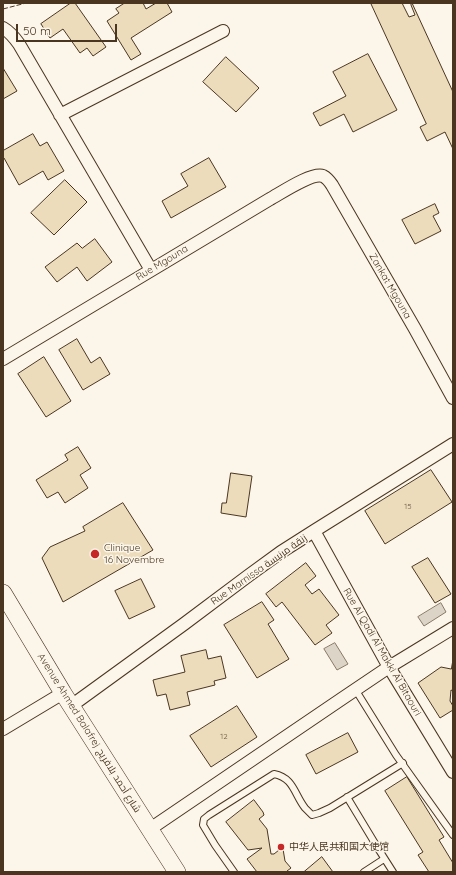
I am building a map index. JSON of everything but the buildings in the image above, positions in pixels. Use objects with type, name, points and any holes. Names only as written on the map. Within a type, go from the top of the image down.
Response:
[{"type":"main road","name":"Avenue Ahmed Balafrej شارع أحمد بلافريج","points":[[3,593],[67,700],[177,872]]},
{"type":"street","points":[[3,28],[14,36],[151,270]]},
{"type":"street","points":[[60,115],[223,31]]},
{"type":"street","name":"Rue Mgouna","points":[[3,359],[270,199],[313,176],[323,176]]},
{"type":"street","name":"Zankat Mgouna","points":[[323,176],[332,185],[341,200],[453,398]]},
{"type":"street","name":"Rue Marnissa زنقة مرنيسة","points":[[3,729],[67,700],[184,624],[248,576],[314,531],[453,444]]},
{"type":"street","name":"Rue Al Qadi Al Makki Al Bitaouri","points":[[314,531],[389,667],[453,772]]},
{"type":"street","points":[[150,829],[355,689],[453,628]]},
{"type":"lane","points":[[355,689],[403,763],[453,835]]},
{"type":"lane","points":[[234,872],[214,845],[203,825],[204,819],[209,815],[274,774],[290,781],[305,808],[312,815],[319,813],[347,797],[403,763]]},
{"type":"lane","points":[[347,797],[393,872]]},
{"type":"lane","points":[[364,872],[384,859]]},
{"type":"shaded area","points":[[441,603],[446,612],[424,626],[418,617]]},
{"type":"shaded area","points":[[335,643],[348,664],[337,670],[324,649]]},
{"type":"fence","points":[[3,9],[26,3]]},
{"type":"place","name":"Clinique 16 Novembre","points":[[95,554]]},
{"type":"place","name":"中华人民共和国大使馆","points":[[281,847]]}]
